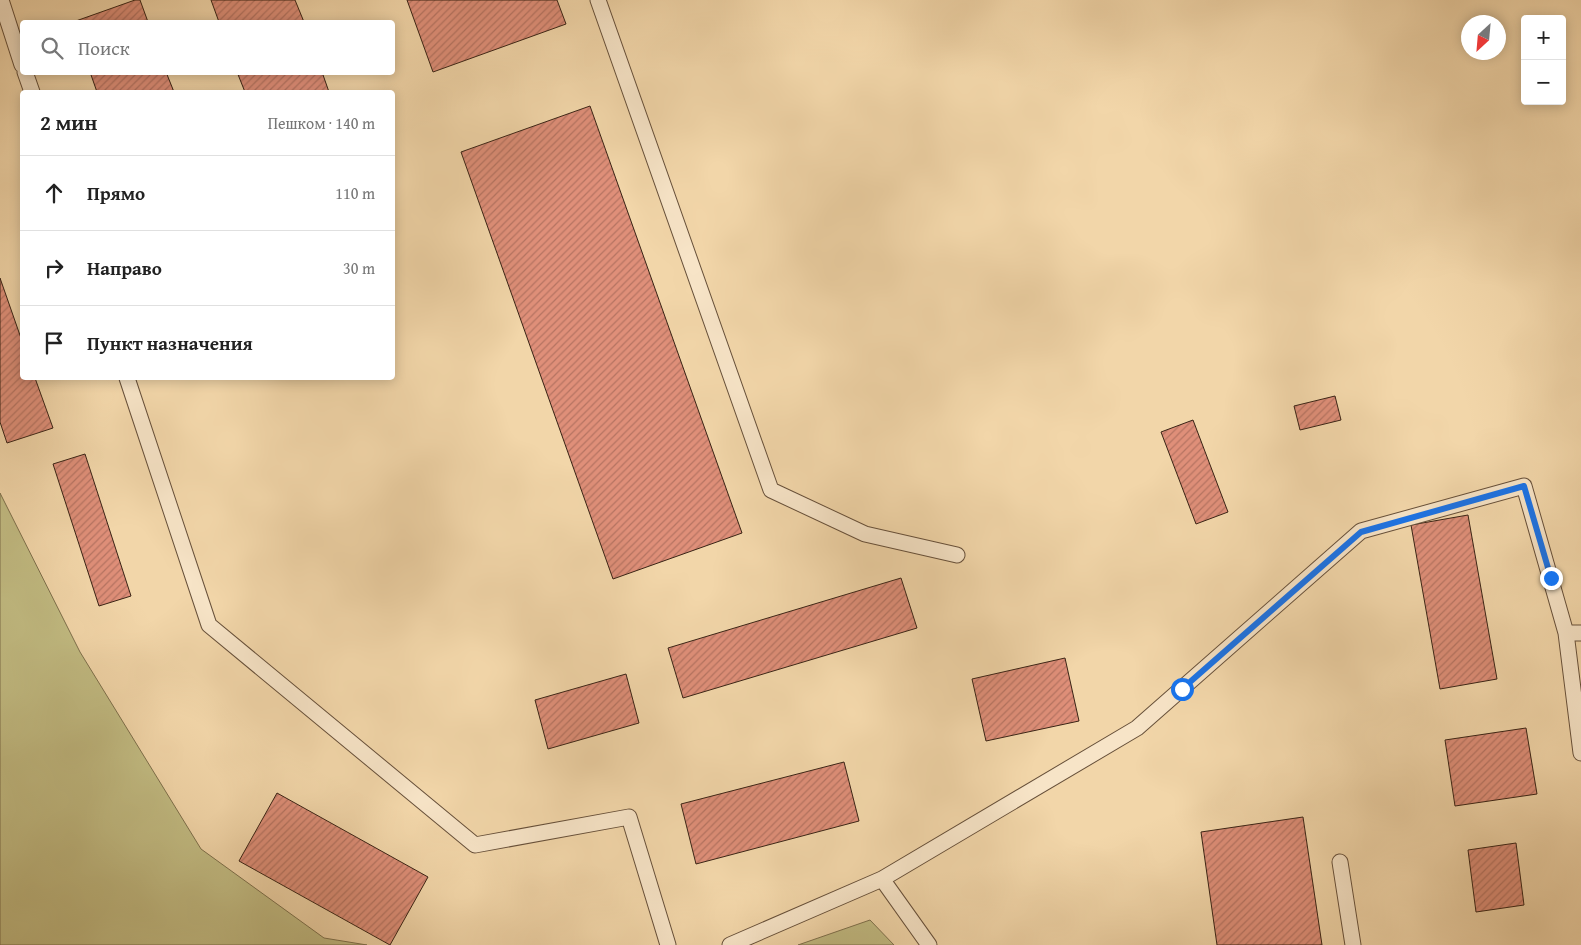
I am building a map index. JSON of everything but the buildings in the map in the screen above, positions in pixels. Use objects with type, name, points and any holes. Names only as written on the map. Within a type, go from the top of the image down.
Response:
[{"type":"lane","points":[[1,0],[20,58]]},
{"type":"lane","points":[[598,0],[771,490],[865,534],[957,555]]},
{"type":"lane","points":[[26,75],[31,90]]},
{"type":"lane","points":[[128,380],[209,625],[475,845],[629,817],[668,945]]},
{"type":"lane","points":[[730,945],[882,879],[1137,728],[1361,532],[1524,486],[1574,633],[1581,753]]},
{"type":"lane","points":[[1340,862],[1353,945]]},
{"type":"lane","points":[[882,879],[929,945]]},
{"type":"shaded area","points":[[0,493],[80,652],[201,849],[324,938],[367,945],[0,945]]},
{"type":"shaded area","points":[[870,920],[894,945],[798,945]]},
{"type":"route","points":[[1182,689],[1361,532],[1524,486],[1551,578]]}]
